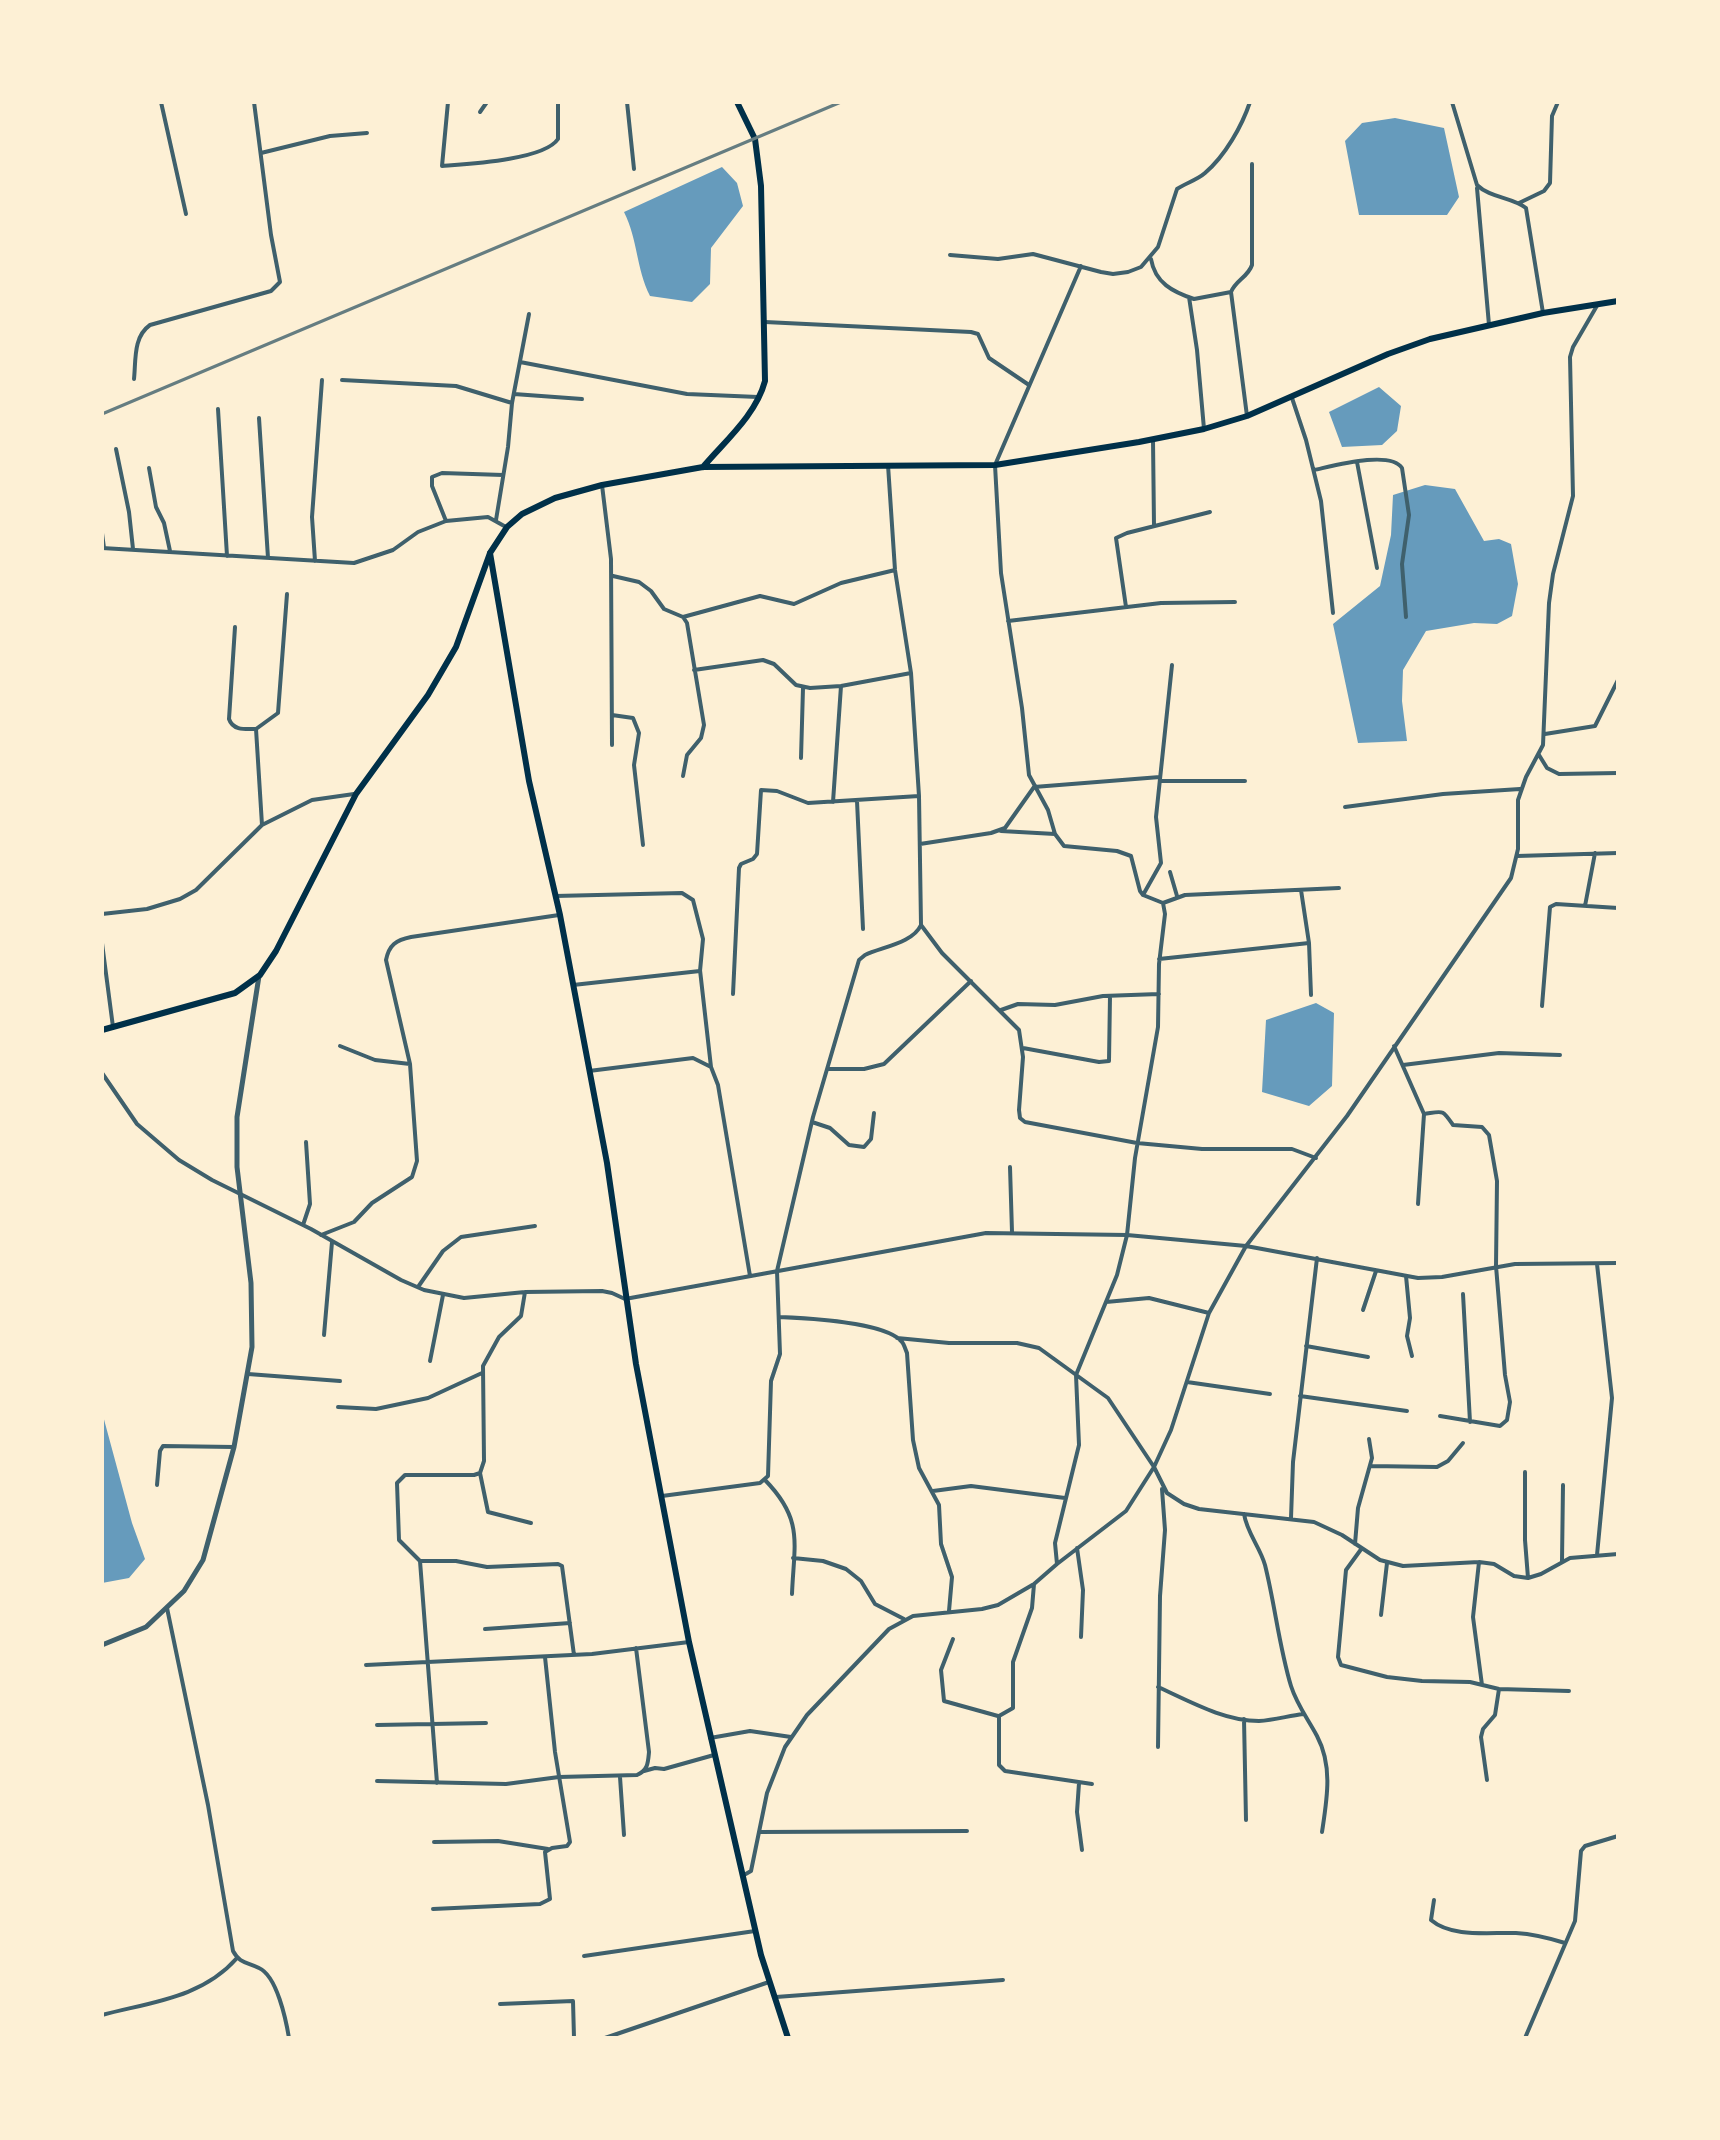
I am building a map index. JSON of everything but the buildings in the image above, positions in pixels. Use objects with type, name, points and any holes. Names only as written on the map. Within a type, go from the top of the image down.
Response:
[{"type":"main road","points":[[703,467],[760,397],[765,381],[760,174],[755,139],[737,102]]},
{"type":"main road","points":[[102,1030],[235,993],[260,975],[276,951],[356,794],[428,695],[456,647],[490,553],[507,527],[522,514],[555,498],[602,485],[703,467],[995,465],[1153,439],[1204,429],[1247,416],[1388,354],[1430,339],[1543,313],[1618,301]]},
{"type":"main road","points":[[490,553],[529,781],[560,915],[607,1163],[625,1299],[689,1642],[755,1931],[788,2038]]},
{"type":"street","points":[[161,102],[186,214]]},
{"type":"street","points":[[134,379],[138,339],[150,325],[277,287],[280,282],[254,102]]},
{"type":"street","points":[[448,102],[442,166],[490,162],[548,150],[558,139],[558,102]]},
{"type":"street","points":[[480,112],[487,102]]},
{"type":"street","points":[[627,102],[634,169]]},
{"type":"street","points":[[950,255],[998,259],[1033,254],[1113,274],[1141,267],[1151,259],[1164,234],[1177,189],[1195,181],[1215,162],[1250,102]]},
{"type":"street","points":[[1452,102],[1477,185],[1489,325]]},
{"type":"street","points":[[1547,102],[1553,109]]},
{"type":"street","points":[[1519,203],[1544,191],[1550,183],[1553,109],[1558,102]]},
{"type":"street","points":[[261,153],[330,136],[367,133]]},
{"type":"street","points":[[1247,416],[1231,292],[1234,285],[1250,271],[1253,257],[1252,164]]},
{"type":"street","points":[[1477,185],[1488,193],[1526,208],[1543,313]]},
{"type":"street","points":[[1151,259],[1158,279],[1171,290],[1194,299],[1231,292]]},
{"type":"street","points":[[1081,266],[995,465],[1001,573],[1029,775],[1034,787],[1048,810],[1055,834],[1064,846],[1117,851],[1131,856],[1143,895]]},
{"type":"street","points":[[1189,297],[1204,429]]},
{"type":"street","points":[[742,1876],[751,1871],[767,1793],[791,1737],[831,1689],[889,1629],[913,1616],[998,1605],[1034,1584],[1126,1511],[1154,1467],[1171,1430],[1209,1313],[1246,1246],[1317,1158],[1511,878],[1517,856],[1520,789],[1539,755],[1545,734],[1551,589],[1573,496],[1570,357],[1598,304]]},
{"type":"street","points":[[496,520],[512,403],[529,314]]},
{"type":"street","points":[[765,322],[971,332],[978,334],[989,358],[1029,385]]},
{"type":"street","points":[[520,362],[687,394],[760,397]]},
{"type":"street","points":[[315,561],[312,517],[322,380]]},
{"type":"street","points":[[342,380],[456,386],[512,403]]},
{"type":"street","points":[[514,394],[582,399]]},
{"type":"street","points":[[1292,398],[1314,470],[1325,532],[1333,613]]},
{"type":"street","points":[[218,409],[227,556]]},
{"type":"street","points":[[259,418],[268,558]]},
{"type":"street","points":[[1153,439],[1154,526]]},
{"type":"street","points":[[116,449],[133,550]]},
{"type":"street","points":[[1314,470],[1390,459],[1402,468],[1409,515],[1402,564],[1406,617]]},
{"type":"street","points":[[1357,462],[1377,568]]},
{"type":"street","points":[[765,1480],[770,1465],[771,1381],[780,1354],[777,1271],[812,1122],[859,960],[910,938],[918,933],[921,925],[919,796],[911,673],[895,570],[888,465]]},
{"type":"street","points":[[149,468],[156,507],[164,523],[170,551]]},
{"type":"street","points":[[446,521],[432,486],[432,477],[442,473],[503,475]]},
{"type":"street","points":[[602,485],[611,575],[612,745]]},
{"type":"street","points":[[1126,607],[1116,538],[1210,512]]},
{"type":"street","points":[[102,533],[103,548],[354,563],[393,550],[418,532],[446,521],[479,516],[496,520],[507,527]]},
{"type":"street","points":[[683,617],[760,596],[794,604],[841,583],[895,570]]},
{"type":"street","points":[[611,575],[639,582],[651,591],[664,609],[683,617],[687,623],[704,732],[687,755],[683,776]]},
{"type":"street","points":[[235,627],[229,719],[236,728],[256,729],[278,713],[287,594]]},
{"type":"street","points":[[1008,621],[1161,603],[1235,602]]},
{"type":"street","points":[[694,670],[763,660],[774,664],[803,688],[841,686],[911,673]]},
{"type":"street","points":[[1143,895],[1161,863],[1156,824],[1172,665]]},
{"type":"street","points":[[1545,734],[1595,726],[1618,680]]},
{"type":"street","points":[[833,802],[841,686]]},
{"type":"street","points":[[801,758],[803,688]]},
{"type":"street","points":[[612,715],[633,718],[639,733],[634,765],[643,845]]},
{"type":"street","points":[[256,729],[262,825]]},
{"type":"street","points":[[1539,755],[1547,768],[1559,774],[1618,773]]},
{"type":"street","points":[[1034,787],[1160,779],[1245,781]]},
{"type":"street","points":[[998,831],[1009,823],[1034,787]]},
{"type":"street","points":[[733,994],[739,868],[757,854],[761,790],[771,789],[802,802],[919,796]]},
{"type":"street","points":[[1345,807],[1443,794],[1520,789]]},
{"type":"street","points":[[102,914],[147,909],[180,899],[196,890],[262,825],[312,800],[356,794]]},
{"type":"street","points":[[857,801],[863,929]]},
{"type":"street","points":[[920,844],[998,831],[1055,834]]},
{"type":"street","points":[[1585,906],[1595,853]]},
{"type":"street","points":[[1517,856],[1618,853]]},
{"type":"street","points":[[1170,872],[1177,896]]},
{"type":"street","points":[[1143,895],[1163,903],[1177,896],[1339,888]]},
{"type":"street","points":[[1301,889],[1309,943],[1311,995]]},
{"type":"street","points":[[555,896],[682,893],[693,900],[703,939],[700,971]]},
{"type":"street","points":[[1057,1564],[1055,1543],[1079,1445],[1076,1375],[1117,1275],[1127,1235],[1137,1143],[1158,1027],[1159,959],[1165,914],[1163,903]]},
{"type":"street","points":[[1542,1006],[1550,907],[1556,904],[1618,908]]},
{"type":"street","points":[[321,1235],[354,1222],[372,1203],[412,1177],[417,1161],[410,1064],[387,968],[388,950],[393,943],[411,937],[560,915]]},
{"type":"street","points":[[921,925],[942,953],[1019,1030],[1023,1048],[1019,1110],[1020,1118],[1025,1122],[1137,1143],[1202,1149],[1292,1149],[1317,1158]]},
{"type":"street","points":[[102,943],[113,1027]]},
{"type":"street","points":[[1159,959],[1309,943]]},
{"type":"street","points":[[698,954],[711,1067],[718,1085],[750,1276]]},
{"type":"street","points":[[573,985],[700,971]]},
{"type":"street","points":[[102,1645],[146,1627],[184,1591],[203,1560],[234,1447],[252,1347],[251,1283],[236,1149],[237,1117],[260,975]]},
{"type":"street","points":[[827,1069],[864,1069],[884,1064],[971,981]]},
{"type":"street","points":[[1001,1010],[1018,1004],[1055,1005],[1110,996],[1159,994]]},
{"type":"street","points":[[1023,1048],[1099,1062],[1109,1061],[1110,996]]},
{"type":"street","points":[[340,1046],[375,1060],[410,1064]]},
{"type":"street","points":[[1394,1046],[1424,1114],[1418,1204]]},
{"type":"street","points":[[1403,1065],[1499,1053],[1560,1055]]},
{"type":"street","points":[[589,1071],[693,1058],[711,1067]]},
{"type":"street","points":[[102,1073],[145,1133],[179,1160],[418,1287],[464,1298],[525,1292],[602,1291],[625,1299],[968,1234],[1127,1235],[1246,1246],[1406,1276],[1442,1277],[1496,1266],[1618,1263]]},
{"type":"street","points":[[1424,1114],[1442,1112],[1453,1125],[1482,1127],[1489,1135],[1497,1181],[1496,1266],[1509,1411],[1505,1425],[1500,1426],[1440,1416]]},
{"type":"street","points":[[812,1122],[830,1128],[849,1145],[864,1147],[871,1139],[874,1113]]},
{"type":"street","points":[[303,1225],[310,1204],[306,1142]]},
{"type":"street","points":[[1010,1167],[1012,1233]]},
{"type":"street","points":[[418,1287],[443,1251],[461,1237],[535,1226]]},
{"type":"street","points":[[324,1335],[332,1241]]},
{"type":"street","points":[[1291,1518],[1293,1462],[1317,1258]]},
{"type":"street","points":[[1597,1264],[1612,1398],[1597,1555]]},
{"type":"street","points":[[1363,1310],[1377,1270]]},
{"type":"street","points":[[1406,1276],[1410,1318],[1407,1336],[1412,1356]]},
{"type":"street","points":[[525,1292],[521,1316],[499,1337],[483,1366],[484,1461],[480,1473],[488,1512],[531,1523]]},
{"type":"street","points":[[1463,1294],[1470,1422]]},
{"type":"street","points":[[430,1361],[443,1295]]},
{"type":"street","points":[[1106,1302],[1149,1298],[1209,1313]]},
{"type":"street","points":[[779,1317],[828,1318],[897,1338],[1039,1348],[1114,1404],[1154,1467],[1162,1486],[1184,1504],[1314,1522],[1387,1563],[1415,1566],[1479,1562],[1494,1564],[1514,1576],[1528,1578],[1562,1561],[1580,1556],[1618,1554]]},
{"type":"street","points":[[897,1338],[907,1353],[916,1454],[939,1505],[943,1551],[952,1577],[949,1612]]},
{"type":"street","points":[[1306,1346],[1368,1357]]},
{"type":"street","points":[[338,1407],[376,1409],[428,1398],[482,1373]]},
{"type":"street","points":[[248,1374],[340,1381]]},
{"type":"street","points":[[1187,1382],[1270,1394]]},
{"type":"street","points":[[1300,1396],[1407,1411]]},
{"type":"street","points":[[1355,1544],[1358,1508],[1372,1458],[1369,1439]]},
{"type":"street","points":[[1370,1466],[1437,1467],[1448,1461],[1463,1443]]},
{"type":"street","points":[[157,1485],[163,1446],[234,1447]]},
{"type":"street","points":[[1525,1472],[1528,1578]]},
{"type":"street","points":[[437,1783],[420,1561],[399,1540],[397,1483],[405,1475],[480,1473]]},
{"type":"street","points":[[661,1496],[765,1480]]},
{"type":"street","points":[[765,1480],[782,1497],[791,1516],[794,1529],[792,1594]]},
{"type":"street","points":[[1562,1561],[1563,1485]]},
{"type":"street","points":[[933,1491],[971,1486],[1066,1498]]},
{"type":"street","points":[[1158,1747],[1160,1596],[1165,1530],[1162,1486]]},
{"type":"street","points":[[1244,1514],[1265,1568],[1289,1676],[1303,1714],[1321,1744],[1327,1768],[1322,1832]]},
{"type":"street","points":[[1077,1548],[1083,1590],[1081,1637]]},
{"type":"street","points":[[1362,1548],[1351,1560],[1343,1583],[1338,1657],[1341,1665],[1387,1677],[1499,1689],[1569,1691]]},
{"type":"street","points":[[793,1558],[823,1561],[846,1569],[857,1576],[875,1604],[905,1619]]},
{"type":"street","points":[[420,1561],[456,1561],[487,1567],[562,1566],[574,1655]]},
{"type":"street","points":[[1479,1562],[1473,1617],[1482,1685]]},
{"type":"street","points":[[1381,1615],[1387,1563]]},
{"type":"street","points":[[953,1639],[941,1670],[944,1701],[999,1716],[1013,1708],[1013,1662],[1032,1608],[1034,1584]]},
{"type":"street","points":[[167,1608],[208,1805],[233,1949],[242,1963],[261,1968],[268,1975],[282,2006],[289,2038]]},
{"type":"street","points":[[485,1629],[570,1623]]},
{"type":"street","points":[[366,1665],[574,1655],[689,1642]]},
{"type":"street","points":[[636,1648],[649,1752],[644,1771]]},
{"type":"street","points":[[434,1842],[498,1841],[548,1849],[570,1844],[545,1657]]},
{"type":"street","points":[[1158,1687],[1201,1706],[1244,1719],[1269,1720],[1303,1714]]},
{"type":"street","points":[[1487,1780],[1481,1737],[1483,1729],[1494,1719],[1499,1689]]},
{"type":"street","points":[[999,1716],[997,1758],[1005,1771],[1092,1784]]},
{"type":"street","points":[[1244,1719],[1246,1820]]},
{"type":"street","points":[[377,1725],[486,1723]]},
{"type":"street","points":[[710,1738],[750,1731],[791,1737]]},
{"type":"street","points":[[377,1781],[506,1784],[559,1777],[620,1777],[714,1755]]},
{"type":"street","points":[[620,1777],[624,1835]]},
{"type":"street","points":[[1079,1783],[1077,1812],[1082,1850]]},
{"type":"street","points":[[760,1832],[967,1831]]},
{"type":"street","points":[[1525,2038],[1575,1921],[1581,1851],[1585,1846],[1618,1836]]},
{"type":"street","points":[[433,1909],[547,1902],[551,1896],[545,1861],[548,1849]]},
{"type":"street","points":[[1434,1900],[1431,1920],[1440,1925],[1474,1933],[1534,1935],[1565,1943]]},
{"type":"street","points":[[584,1956],[755,1931]]},
{"type":"street","points":[[102,2015],[183,1995],[226,1971],[237,1958]]},
{"type":"street","points":[[773,1997],[1003,1980]]},
{"type":"street","points":[[605,2038],[769,1982]]},
{"type":"street","points":[[500,2004],[573,2001],[574,2038]]},
{"type":"water","points":[[1395,118],[1444,128],[1459,197],[1447,215],[1359,215],[1345,141],[1362,123]]},
{"type":"water","points":[[722,167],[737,183],[743,206],[711,248],[710,284],[692,302],[650,296],[624,212]]},
{"type":"water","points":[[1379,387],[1401,406],[1397,431],[1382,445],[1342,447],[1329,412]]},
{"type":"water","points":[[1425,485],[1455,489],[1484,541],[1499,539],[1511,544],[1518,584],[1512,616],[1497,624],[1474,623],[1426,631],[1403,670],[1402,701],[1407,741],[1358,743],[1333,624],[1380,586],[1391,535],[1393,495]]},
{"type":"water","points":[[1316,1003],[1334,1013],[1332,1086],[1309,1106],[1262,1092],[1266,1020]]},
{"type":"water","points":[[102,1412],[145,1559],[129,1578],[102,1583]]},
{"type":"railway","points":[[102,414],[841,102]]}]
